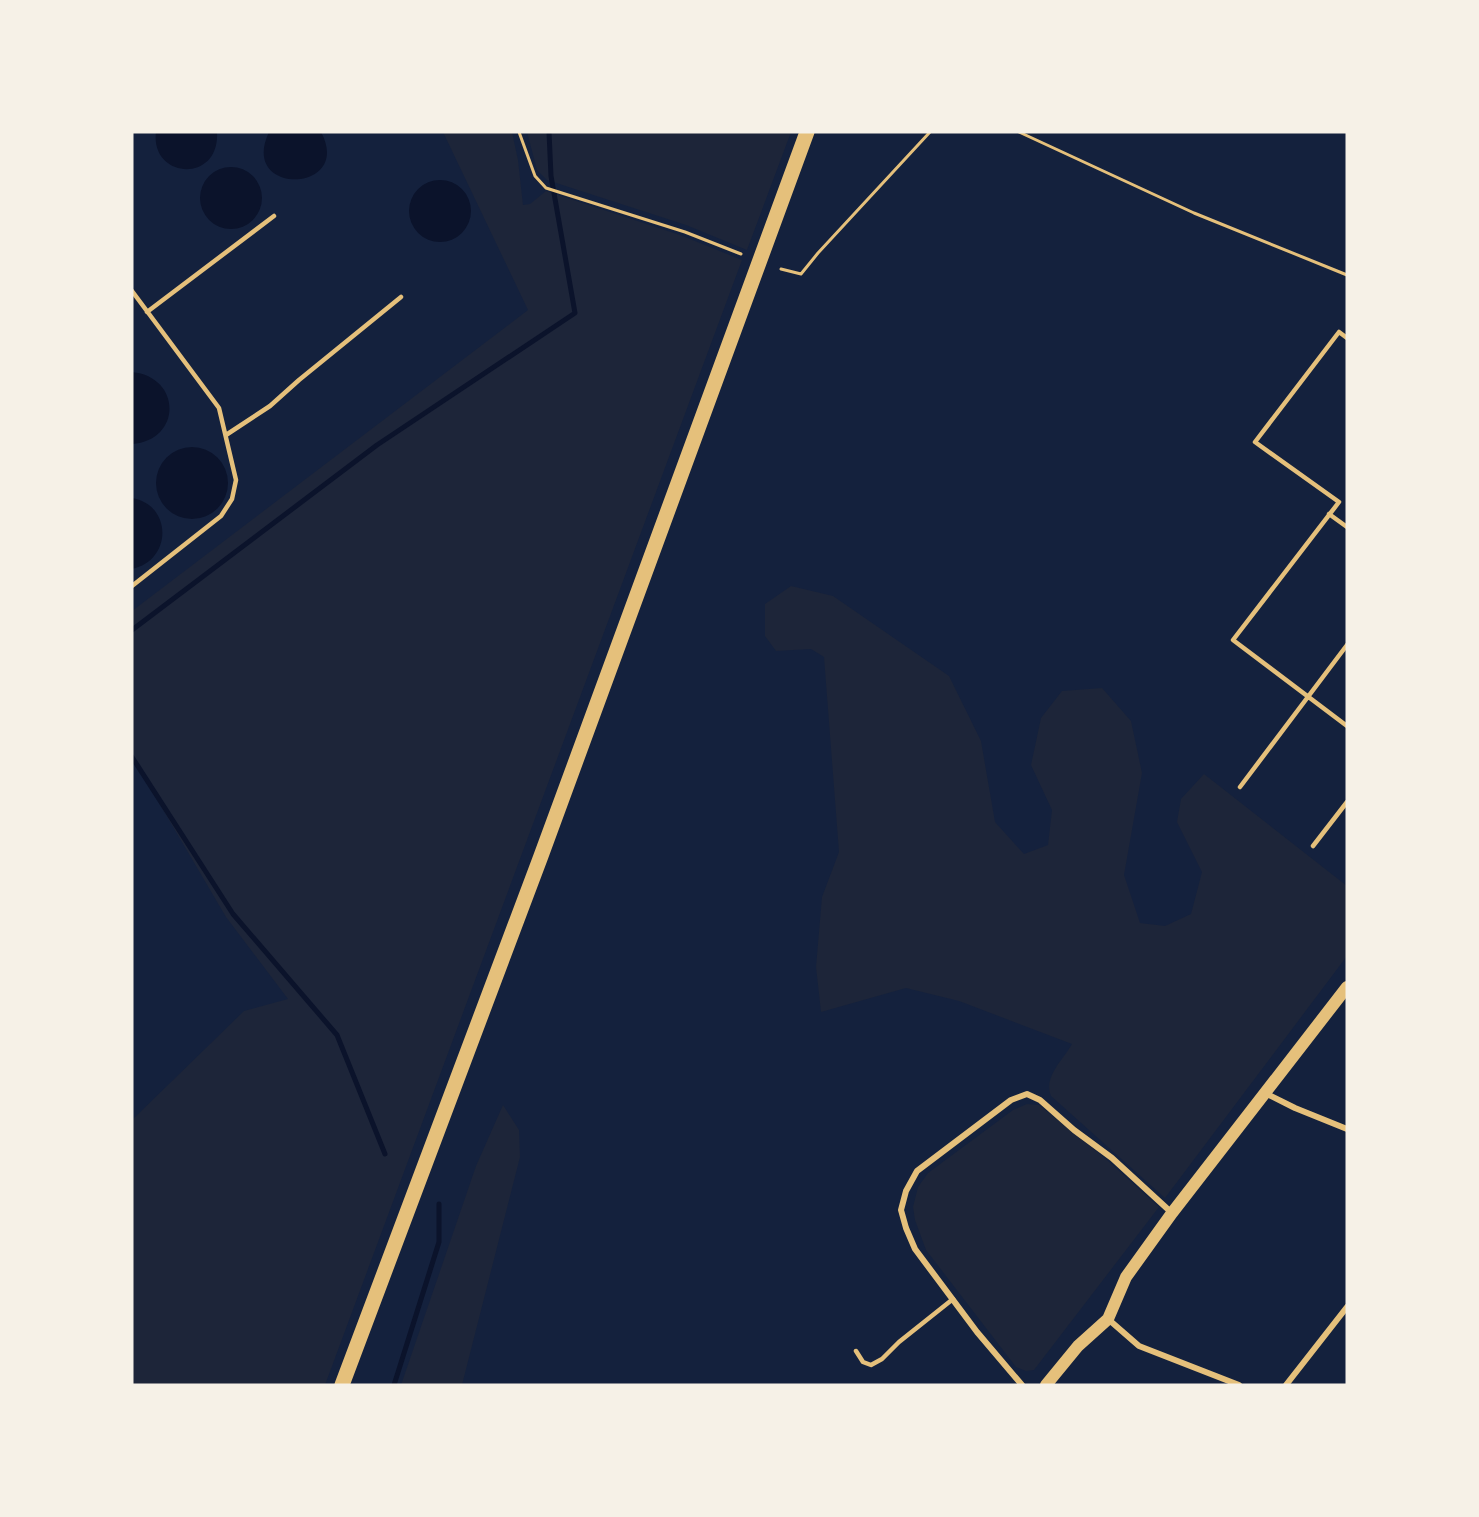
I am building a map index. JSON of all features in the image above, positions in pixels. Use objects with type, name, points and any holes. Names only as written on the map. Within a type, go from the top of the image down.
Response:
[{"type":"main road","points":[[342,1385],[549,834],[807,132]]},
{"type":"main road","points":[[1046,1385],[1078,1346],[1108,1319],[1126,1277],[1172,1213],[1347,987]]},
{"type":"street","points":[[1022,1385],[977,1332],[915,1249],[906,1228],[902,1210],[906,1191],[917,1171],[1011,1100],[1027,1094],[1040,1100],[1074,1130],[1112,1158],[1172,1213]]},
{"type":"street","points":[[1266,1094],[1347,1129]]},
{"type":"street","points":[[1286,1385],[1347,1308]]},
{"type":"street","points":[[1108,1319],[1139,1346],[1220,1382],[1239,1385]]},
{"type":"lane","points":[[147,312],[274,216]]},
{"type":"lane","points":[[132,291],[219,408],[236,480],[232,499],[214,522],[132,586]]},
{"type":"lane","points":[[226,435],[270,406],[401,297]]},
{"type":"lane","points":[[1347,338],[1339,332],[1255,442],[1339,502],[1233,640],[1347,726]]},
{"type":"lane","points":[[1329,514],[1347,527]]},
{"type":"lane","points":[[1240,787],[1347,645]]},
{"type":"lane","points":[[1313,846],[1347,802]]},
{"type":"lane","points":[[856,1351],[863,1362],[871,1365],[882,1359],[899,1342],[953,1299]]},
{"type":"path","points":[[519,132],[535,176],[546,188],[686,232],[741,254]]},
{"type":"path","points":[[781,269],[801,274],[930,132]]},
{"type":"path","points":[[1019,132],[1194,213],[1347,275]]},
{"type":"shaded area","points":[[156,132],[217,132],[215,149],[208,161],[197,167],[185,169],[173,166],[163,159],[157,148]]},
{"type":"shaded area","points":[[269,132],[321,132],[327,152],[322,167],[311,176],[296,179],[281,177],[269,168],[264,153]]},
{"type":"shaded area","points":[[443,132],[512,132],[523,205],[530,204],[546,191],[680,235],[742,260],[325,1385],[132,1385],[132,1120],[244,1011],[288,999],[226,917],[132,757],[132,611],[528,310]]},
{"type":"shaded area","points":[[527,132],[791,132],[747,250],[686,225],[547,180],[537,170]]},
{"type":"shaded area","points":[[225,167],[237,167],[253,176],[260,186],[262,198],[260,210],[253,220],[237,229],[225,229],[214,224],[205,215],[200,204],[200,192],[205,181],[214,172]]},
{"type":"shaded area","points":[[434,180],[446,180],[462,189],[469,199],[471,211],[469,223],[462,233],[446,242],[434,242],[423,237],[414,228],[409,217],[409,205],[414,194],[423,185]]},
{"type":"shaded area","points":[[132,372],[148,376],[160,385],[167,396],[170,408],[167,421],[160,432],[148,440],[132,444]]},
{"type":"shaded area","points":[[192,447],[212,453],[222,463],[228,483],[222,503],[212,513],[192,519],[172,513],[162,503],[156,483],[162,463],[172,453]]},
{"type":"shaded area","points":[[132,498],[145,503],[155,511],[161,521],[162,533],[155,556],[145,564],[132,569]]},
{"type":"shaded area","points":[[791,586],[833,596],[949,676],[981,741],[995,822],[1024,854],[1048,845],[1052,810],[1031,765],[1041,718],[1062,691],[1102,688],[1131,721],[1142,773],[1124,875],[1140,923],[1165,926],[1191,914],[1202,872],[1177,822],[1181,799],[1204,774],[1347,886],[1347,956],[1165,1198],[1051,1096],[1049,1089],[1052,1075],[1072,1044],[959,1001],[906,988],[821,1012],[816,967],[822,897],[839,852],[824,657],[811,649],[776,651],[765,636],[765,604]]},
{"type":"shaded area","points":[[1027,1104],[1039,1105],[1107,1160],[1159,1207],[1034,1370],[1026,1371],[1016,1367],[926,1250],[915,1220],[913,1207],[918,1187],[928,1173],[1013,1110]]},
{"type":"shaded area","points":[[503,1105],[519,1130],[520,1157],[462,1385],[401,1385],[476,1166]]},
{"type":"waterway","points":[[132,630],[377,445],[575,313],[551,176],[549,132]]},
{"type":"waterway","points":[[132,757],[233,914],[337,1035],[385,1154]]},
{"type":"waterway","points":[[394,1385],[439,1242],[439,1204]]}]
